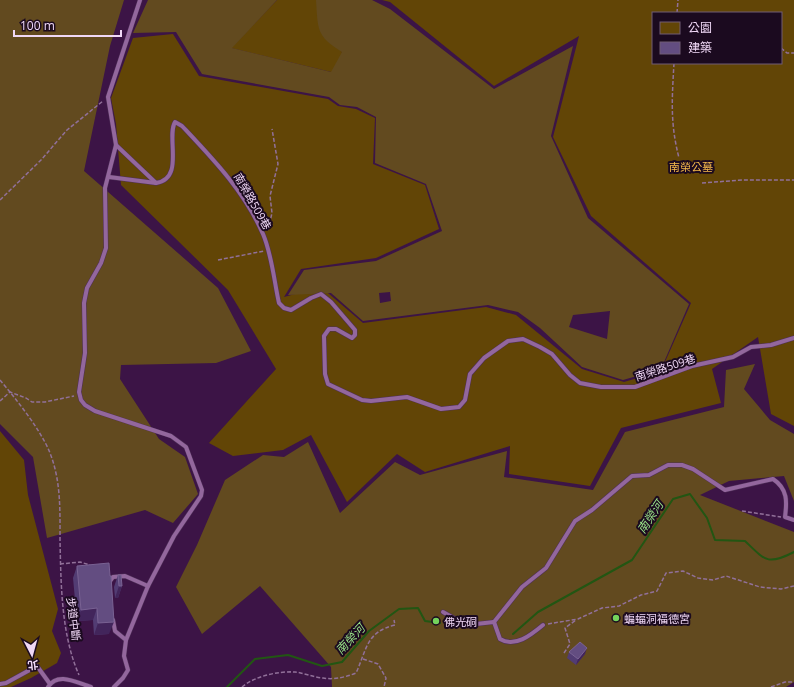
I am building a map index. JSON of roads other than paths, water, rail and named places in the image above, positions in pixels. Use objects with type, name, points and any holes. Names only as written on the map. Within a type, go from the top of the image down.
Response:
[{"type":"lane","points":[[114,687],[123,678],[128,670],[124,656],[126,640],[148,586],[174,536],[201,496],[202,490],[186,446],[171,436],[95,411],[84,405],[80,396],[85,353],[84,303],[87,288],[101,263],[106,248],[105,188],[116,145],[108,97],[140,0]]},
{"type":"lane","name":"南榮路509巷","points":[[156,183],[163,182],[168,177],[174,156],[172,127],[175,122],[182,126],[228,175],[263,234],[268,250],[278,303],[284,308],[291,310],[321,294],[331,302],[355,330],[352,338],[336,329],[329,329],[326,332],[324,336],[325,374],[328,384],[362,400],[372,401],[407,398],[441,409],[459,407],[465,400],[470,374],[484,358],[508,341],[522,339],[552,354],[570,375],[580,383],[601,387],[635,387],[692,366],[733,357],[751,347],[771,345],[794,338]]},
{"type":"lane","points":[[116,145],[156,183]]},
{"type":"lane","points":[[108,177],[156,183]]},
{"type":"lane","points":[[443,612],[459,621],[476,624],[494,622],[522,587],[546,568],[575,521],[592,510],[632,476],[649,474],[668,465],[675,464],[693,469],[725,490],[773,479],[778,483],[786,496],[787,504],[785,518],[794,520]]},
{"type":"lane","points":[[110,590],[110,579],[116,576],[125,576],[148,586]]},
{"type":"lane","points":[[112,612],[114,630],[126,640]]},
{"type":"lane","points":[[494,622],[500,639],[511,643],[528,637],[543,625]]},
{"type":"lane","points":[[0,684],[6,683],[37,666],[49,685],[53,680],[61,678],[91,687]]},
{"type":"waterway","name":"南榮河","points":[[513,634],[538,612],[632,560],[673,499],[690,494],[707,518],[715,540],[745,541],[762,557],[772,560],[794,552]]},
{"type":"waterway","name":"南榮河","points":[[227,687],[255,659],[288,655],[322,666],[342,662],[369,631],[399,609],[418,608],[425,621],[440,623]]},
{"type":"place","name":"蝙蝠洞福德宮","points":[[616,618]]},
{"type":"place","name":"佛光硐","points":[[436,621]]},
{"type":"park label","name":"南榮公墓","points":[[691,166]]}]
